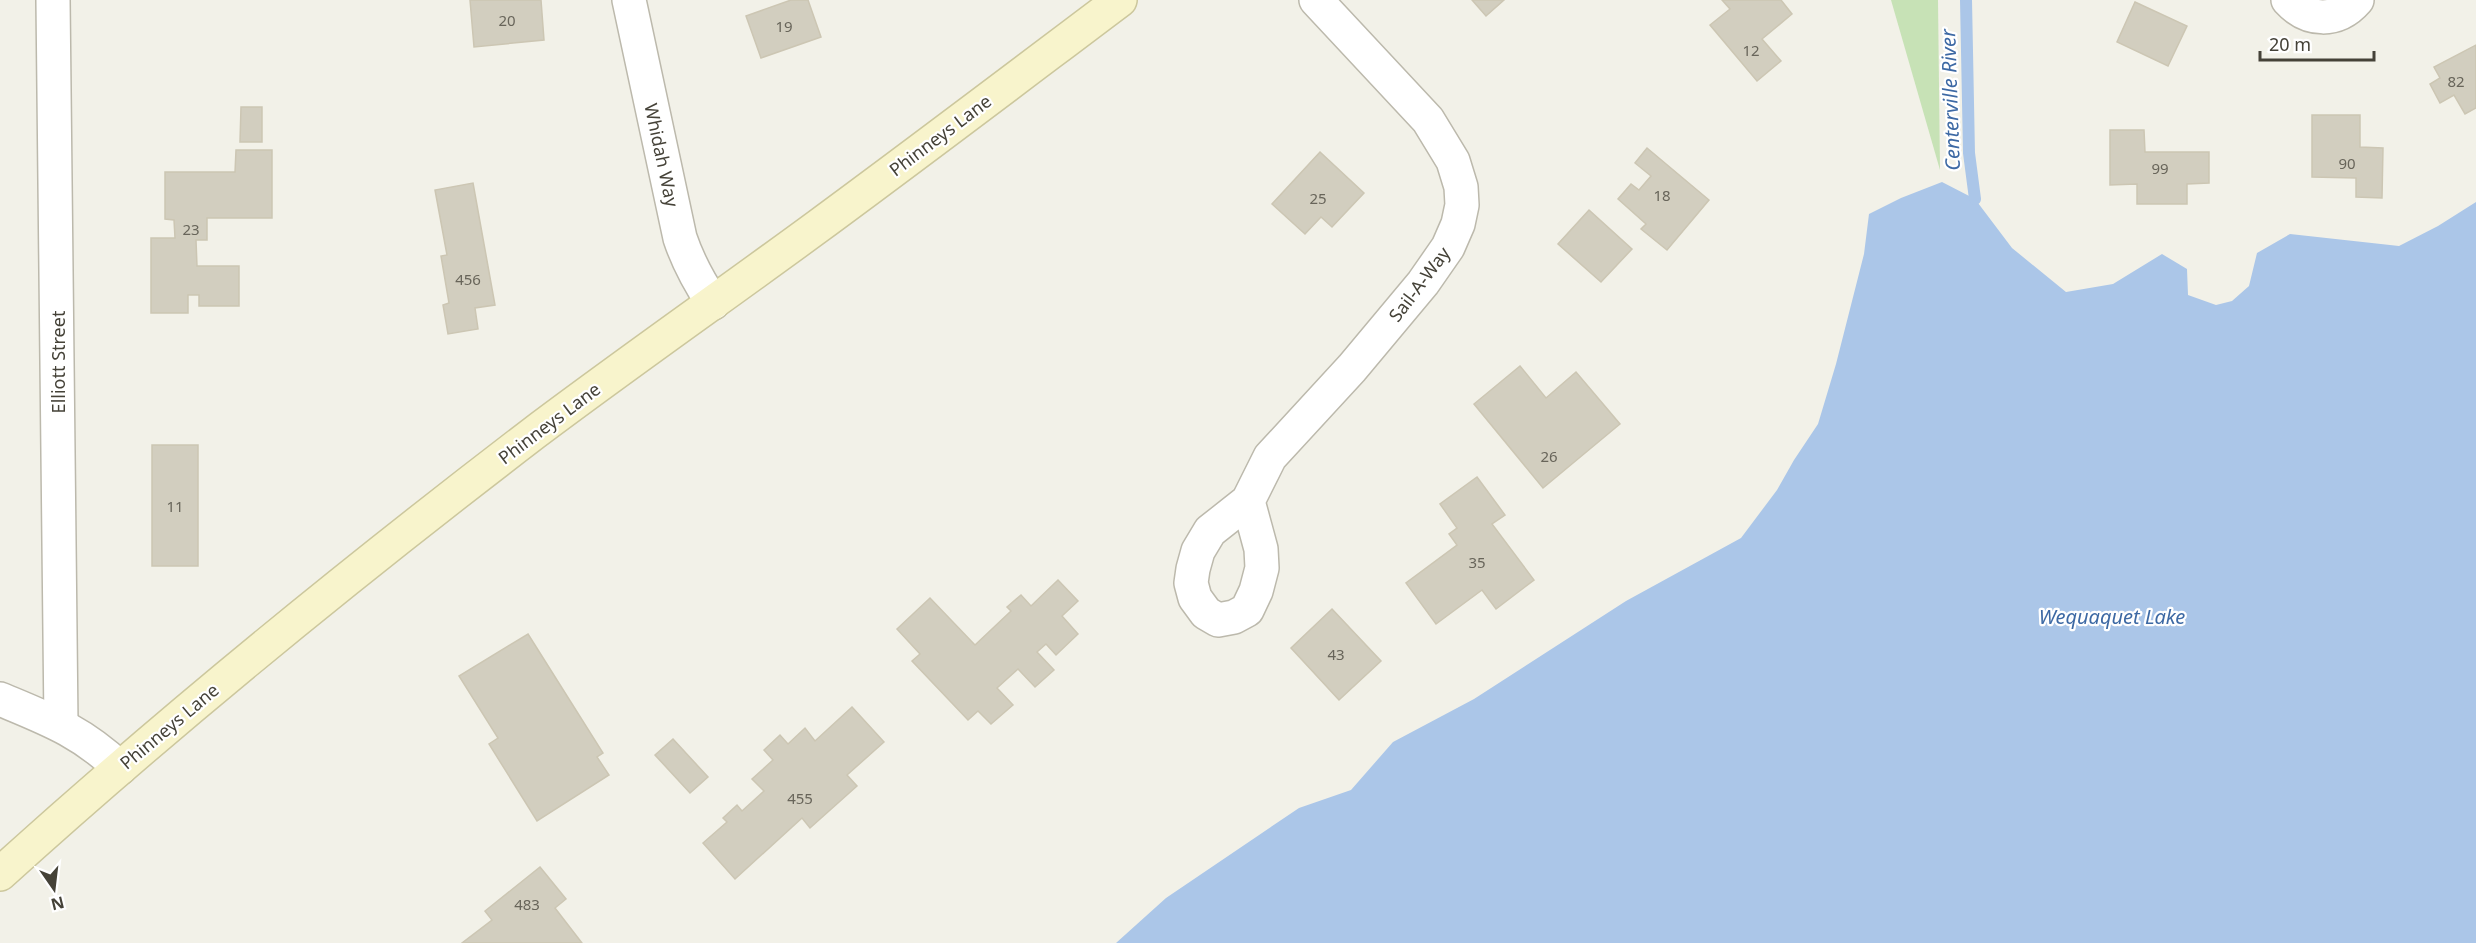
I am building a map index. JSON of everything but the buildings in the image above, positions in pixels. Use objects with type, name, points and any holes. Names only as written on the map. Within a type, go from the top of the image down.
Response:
[{"type":"main road","name":"Phinneys Lane","points":[[0,874],[120,768],[379,555],[534,433],[713,303],[1120,0]]},
{"type":"street","name":"Elliott Street","points":[[53,0],[61,724]]},
{"type":"street","name":"Whidah Way","points":[[629,0],[680,238],[699,284],[713,303]]},
{"type":"street","name":"Sail-A-Way","points":[[1248,501],[1270,457],[1352,368],[1424,283],[1448,247],[1458,225],[1462,205],[1461,187],[1453,161],[1428,120],[1316,0]]},
{"type":"street","points":[[2288,0],[2301,12],[2318,18],[2343,12],[2356,0]]},
{"type":"street","points":[[0,699],[61,724],[99,748],[120,768]]},
{"type":"green space","points":[[1891,0],[1938,0],[1940,170]]},
{"type":"water","name":"Wequaquet Lake","points":[[1942,182],[1975,199],[2012,248],[2066,292],[2113,284],[2162,254],[2187,269],[2188,295],[2216,305],[2232,301],[2249,286],[2257,253],[2290,234],[2399,246],[2438,226],[2476,202],[2476,943],[1116,943],[1166,898],[1299,808],[1351,790],[1393,742],[1474,699],[1626,601],[1741,538],[1777,490],[1818,424],[1864,254],[1869,214],[1901,198]]},
{"type":"waterway","name":"Centerville River","points":[[1966,0],[1969,153],[1975,199]]}]
